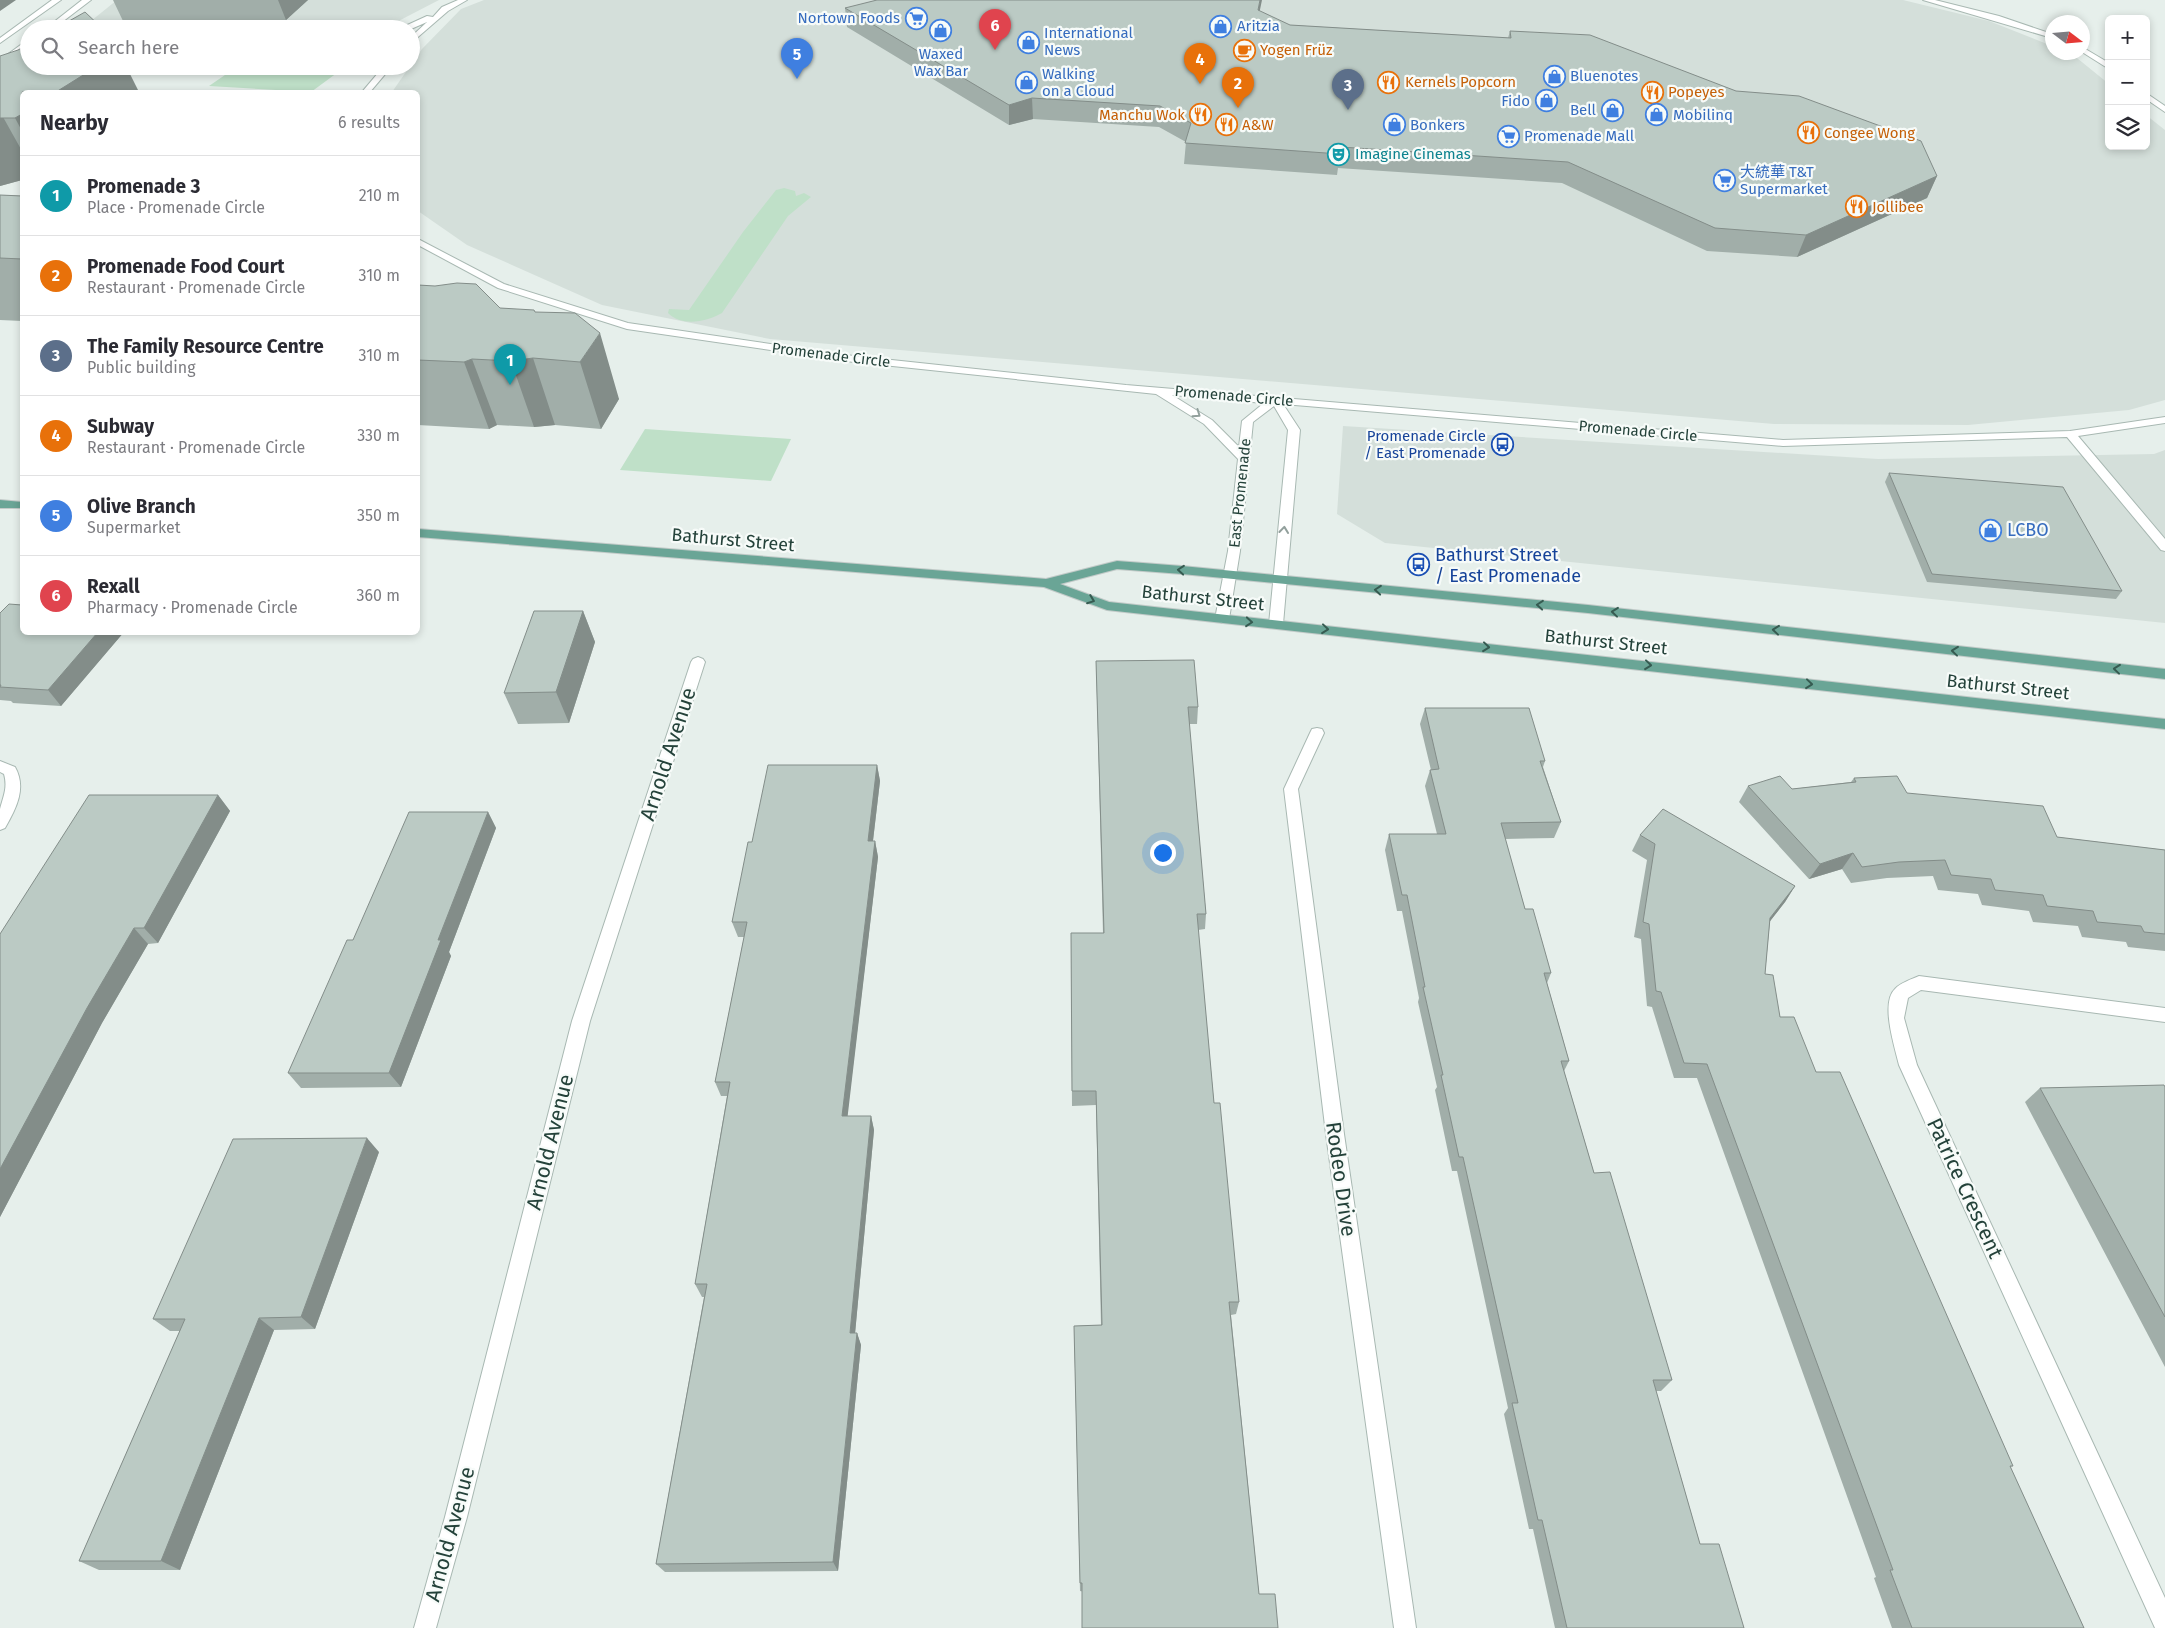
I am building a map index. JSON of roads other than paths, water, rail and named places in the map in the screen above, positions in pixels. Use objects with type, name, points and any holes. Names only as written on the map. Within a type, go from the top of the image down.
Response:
[{"type":"main road","points":[[0,504],[20,505]]},
{"type":"main road","name":"Bathurst Street","points":[[420,534],[1046,583],[1107,606],[2165,724]]},
{"type":"main road","name":"Bathurst Street","points":[[1046,583],[1117,565],[1230,574],[1588,609],[2165,674]]},
{"type":"street","points":[[29,20],[57,0]]},
{"type":"street","points":[[60,20],[86,0]]},
{"type":"street","points":[[420,23],[440,14],[463,0]]},
{"type":"street","points":[[1927,0],[1996,18],[2045,34]]},
{"type":"street","points":[[420,32],[440,14]]},
{"type":"street","points":[[0,41],[20,27]]},
{"type":"street","points":[[0,48],[20,47]]},
{"type":"street","points":[[0,64],[20,51]]},
{"type":"street","points":[[2090,54],[2105,64]]},
{"type":"street","points":[[368,90],[380,75]]},
{"type":"street","points":[[2150,95],[2156,94]]},
{"type":"street","points":[[2150,98],[2165,110]]},
{"type":"street","name":"Promenade Circle","points":[[420,243],[501,286],[626,326],[845,358],[1155,390],[1783,443],[2070,434],[2165,420]]},
{"type":"street","points":[[1155,390],[1208,422],[1244,458]]},
{"type":"street","points":[[1275,400],[1294,430],[1276,624]]},
{"type":"street","name":"East Promenade","points":[[1222,619],[1230,574],[1248,421],[1275,400]]},
{"type":"street","points":[[2070,434],[2165,547]]},
{"type":"street","name":"Arnold Avenue","points":[[424,1628],[456,1517],[581,1021],[698,662]]},
{"type":"street","name":"Rodeo Drive","points":[[1317,734],[1292,789],[1334,1134],[1405,1628]]},
{"type":"street","points":[[0,766],[10,771],[14,783],[9,808],[0,824]]},
{"type":"street","name":"Patrice Crescent","points":[[2165,1015],[1919,983],[1900,994],[1896,1018],[1908,1065],[2165,1623]]},
{"type":"place","name":"Nortown Foods","points":[[916,18]]},
{"type":"place","name":"Aritzia","points":[[1221,26]]},
{"type":"place","name":"Waxed Wax Bar","points":[[941,31]]},
{"type":"place","name":"International News","points":[[1028,42]]},
{"type":"place","name":"Rexall","points":[[995,50]]},
{"type":"place","name":"Yogen Früz","points":[[1244,50]]},
{"type":"place","name":"Bluenotes","points":[[1554,76]]},
{"type":"place","name":"Olive Branch","points":[[797,79]]},
{"type":"place","name":"Kernels Popcorn","points":[[1389,82]]},
{"type":"place","name":"Walking on a Cloud","points":[[1026,83]]},
{"type":"place","name":"Subway","points":[[1200,84]]},
{"type":"place","name":"Popeyes","points":[[1652,92]]},
{"type":"place","name":"Fido","points":[[1546,101]]},
{"type":"place","name":"Promenade Food Court","points":[[1238,108]]},
{"type":"place","name":"The Family Resource Centre","points":[[1348,110]]},
{"type":"place","name":"Bell","points":[[1612,110]]},
{"type":"place","name":"Manchu Wok","points":[[1201,115]]},
{"type":"place","name":"Mobilinq","points":[[1657,115]]},
{"type":"place","name":"A&W","points":[[1226,125]]},
{"type":"place","name":"Bonkers","points":[[1394,125]]},
{"type":"place","name":"Congee Wong","points":[[1808,133]]},
{"type":"place","name":"Promenade Mall","points":[[1508,136]]},
{"type":"place","name":"Imagine Cinemas","points":[[1339,154]]},
{"type":"place","name":"大統華 T&T Supermarket","points":[[1724,181]]},
{"type":"place","name":"Jollibee","points":[[1856,207]]},
{"type":"place","name":"Promenade 3","points":[[510,385]]},
{"type":"place","name":"Promenade Circle / East Promenade","points":[[1502,445]]},
{"type":"place","name":"LCBO","points":[[1991,530]]},
{"type":"place","name":"Bathurst Street / East Promenade","points":[[1419,565]]}]
